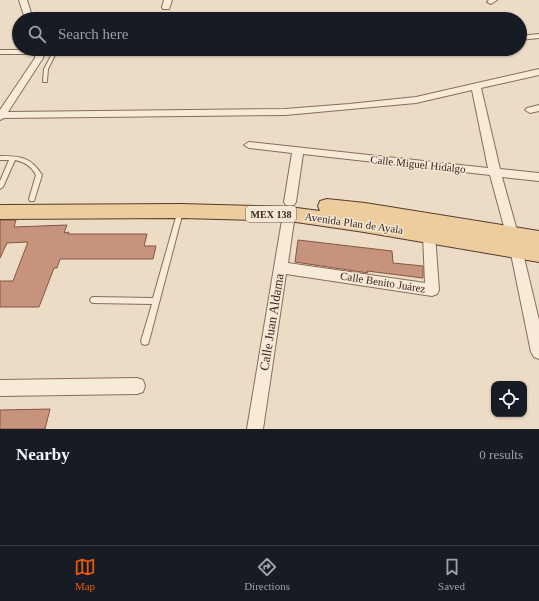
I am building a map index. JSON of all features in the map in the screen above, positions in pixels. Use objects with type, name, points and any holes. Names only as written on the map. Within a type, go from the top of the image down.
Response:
[{"type":"main road","name":"Avenida Plan de Ayala","points":[[0,199],[165,198],[289,208],[429,234],[514,242],[539,239]]},
{"type":"main road","name":"Avenida Plan de Ayala","points":[[0,212],[180,211],[289,208],[365,210],[514,242],[539,254]]},
{"type":"street","points":[[23,0],[27,12]]},
{"type":"street","points":[[527,37],[539,36]]},
{"type":"street","points":[[0,52],[12,51]]},
{"type":"street","points":[[1,115],[39,56]]},
{"type":"street","points":[[1,115],[285,112],[349,107],[416,100],[539,72]]},
{"type":"street","points":[[476,87],[495,173],[534,306],[539,352]]},
{"type":"street","name":"Calle Miguel Hidalgo","points":[[249,145],[539,177]]},
{"type":"street","name":"Calle Juan Aldama","points":[[255,429],[298,150]]},
{"type":"street","name":"Calle Benito Juárez","points":[[280,266],[432,290],[429,234]]},
{"type":"street","points":[[0,388],[137,386]]},
{"type":"lane","points":[[46,81],[46,69],[52,56]]},
{"type":"lane","points":[[0,158],[13,158],[30,162],[39,175],[38,183],[32,199]]},
{"type":"lane","points":[[0,187],[13,158]]},
{"type":"lane","points":[[145,341],[180,211]]},
{"type":"lane","points":[[93,300],[156,301]]},
{"type":"building","points":[[0,220],[16,220],[14,227],[67,225],[64,233],[69,232],[68,234],[147,234],[144,246],[156,246],[153,259],[60,259],[57,268],[54,268],[39,307],[0,307],[0,281],[13,281],[28,242],[7,243],[0,258]]},
{"type":"building","points":[[298,240],[392,251],[393,263],[423,266],[423,278],[367,271],[368,273],[295,262]]},
{"type":"building","points":[[50,409],[45,429],[0,429],[0,410]]}]
